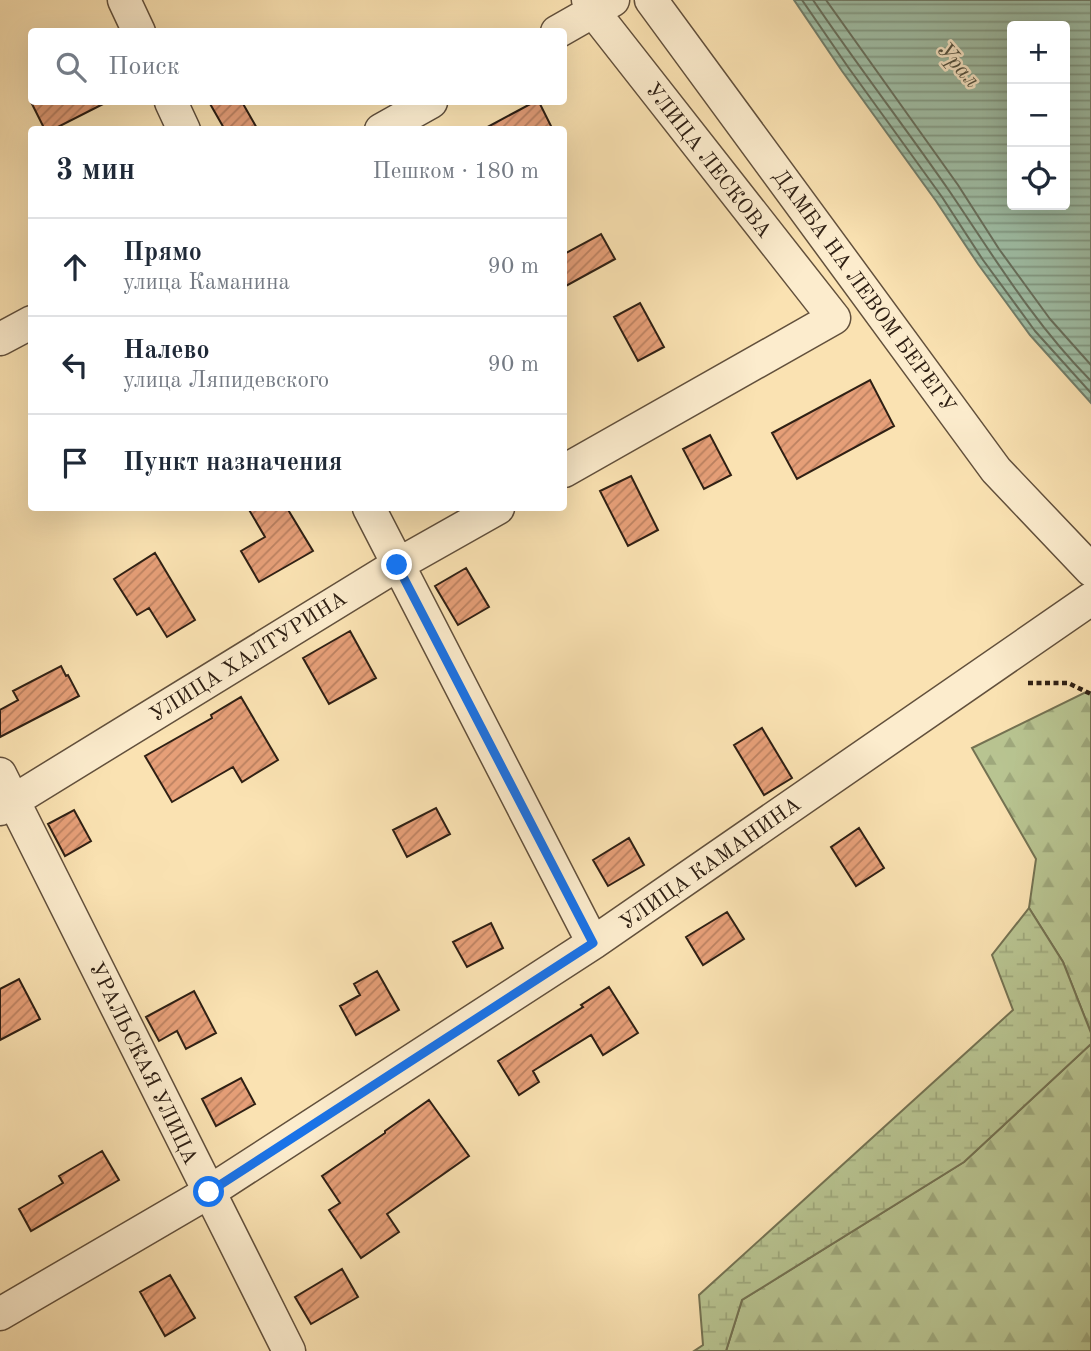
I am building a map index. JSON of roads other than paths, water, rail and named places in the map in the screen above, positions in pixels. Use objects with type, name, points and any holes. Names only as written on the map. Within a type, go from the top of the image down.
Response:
[{"type":"street","points":[[124,0],[137,28]]},
{"type":"street","name":"ДАМБА НА ЛЕВОМ БЕРЕГУ","points":[[651,0],[996,470],[1091,570]]},
{"type":"street","points":[[563,28],[598,4]]},
{"type":"street","name":"УЛИЦА ЛЕСКОВА","points":[[567,469],[834,318],[598,4]]},
{"type":"street","points":[[172,105],[182,126]]},
{"type":"street","points":[[388,126],[426,105]]},
{"type":"street","points":[[0,339],[28,324]]},
{"type":"street","points":[[370,511],[593,943]]},
{"type":"street","name":"УЛИЦА ХАЛТУРИНА","points":[[5,794],[493,511]]},
{"type":"street","name":"УЛИЦА КАМАНИНА","points":[[0,1314],[209,1192],[593,943],[1091,599]]},
{"type":"street","name":"УРАЛЬСКАЯ УЛИЦА","points":[[5,794],[289,1351]]},
{"type":"water","name":"Урал","points":[[794,0],[1091,0],[1091,403],[1030,335]]}]
